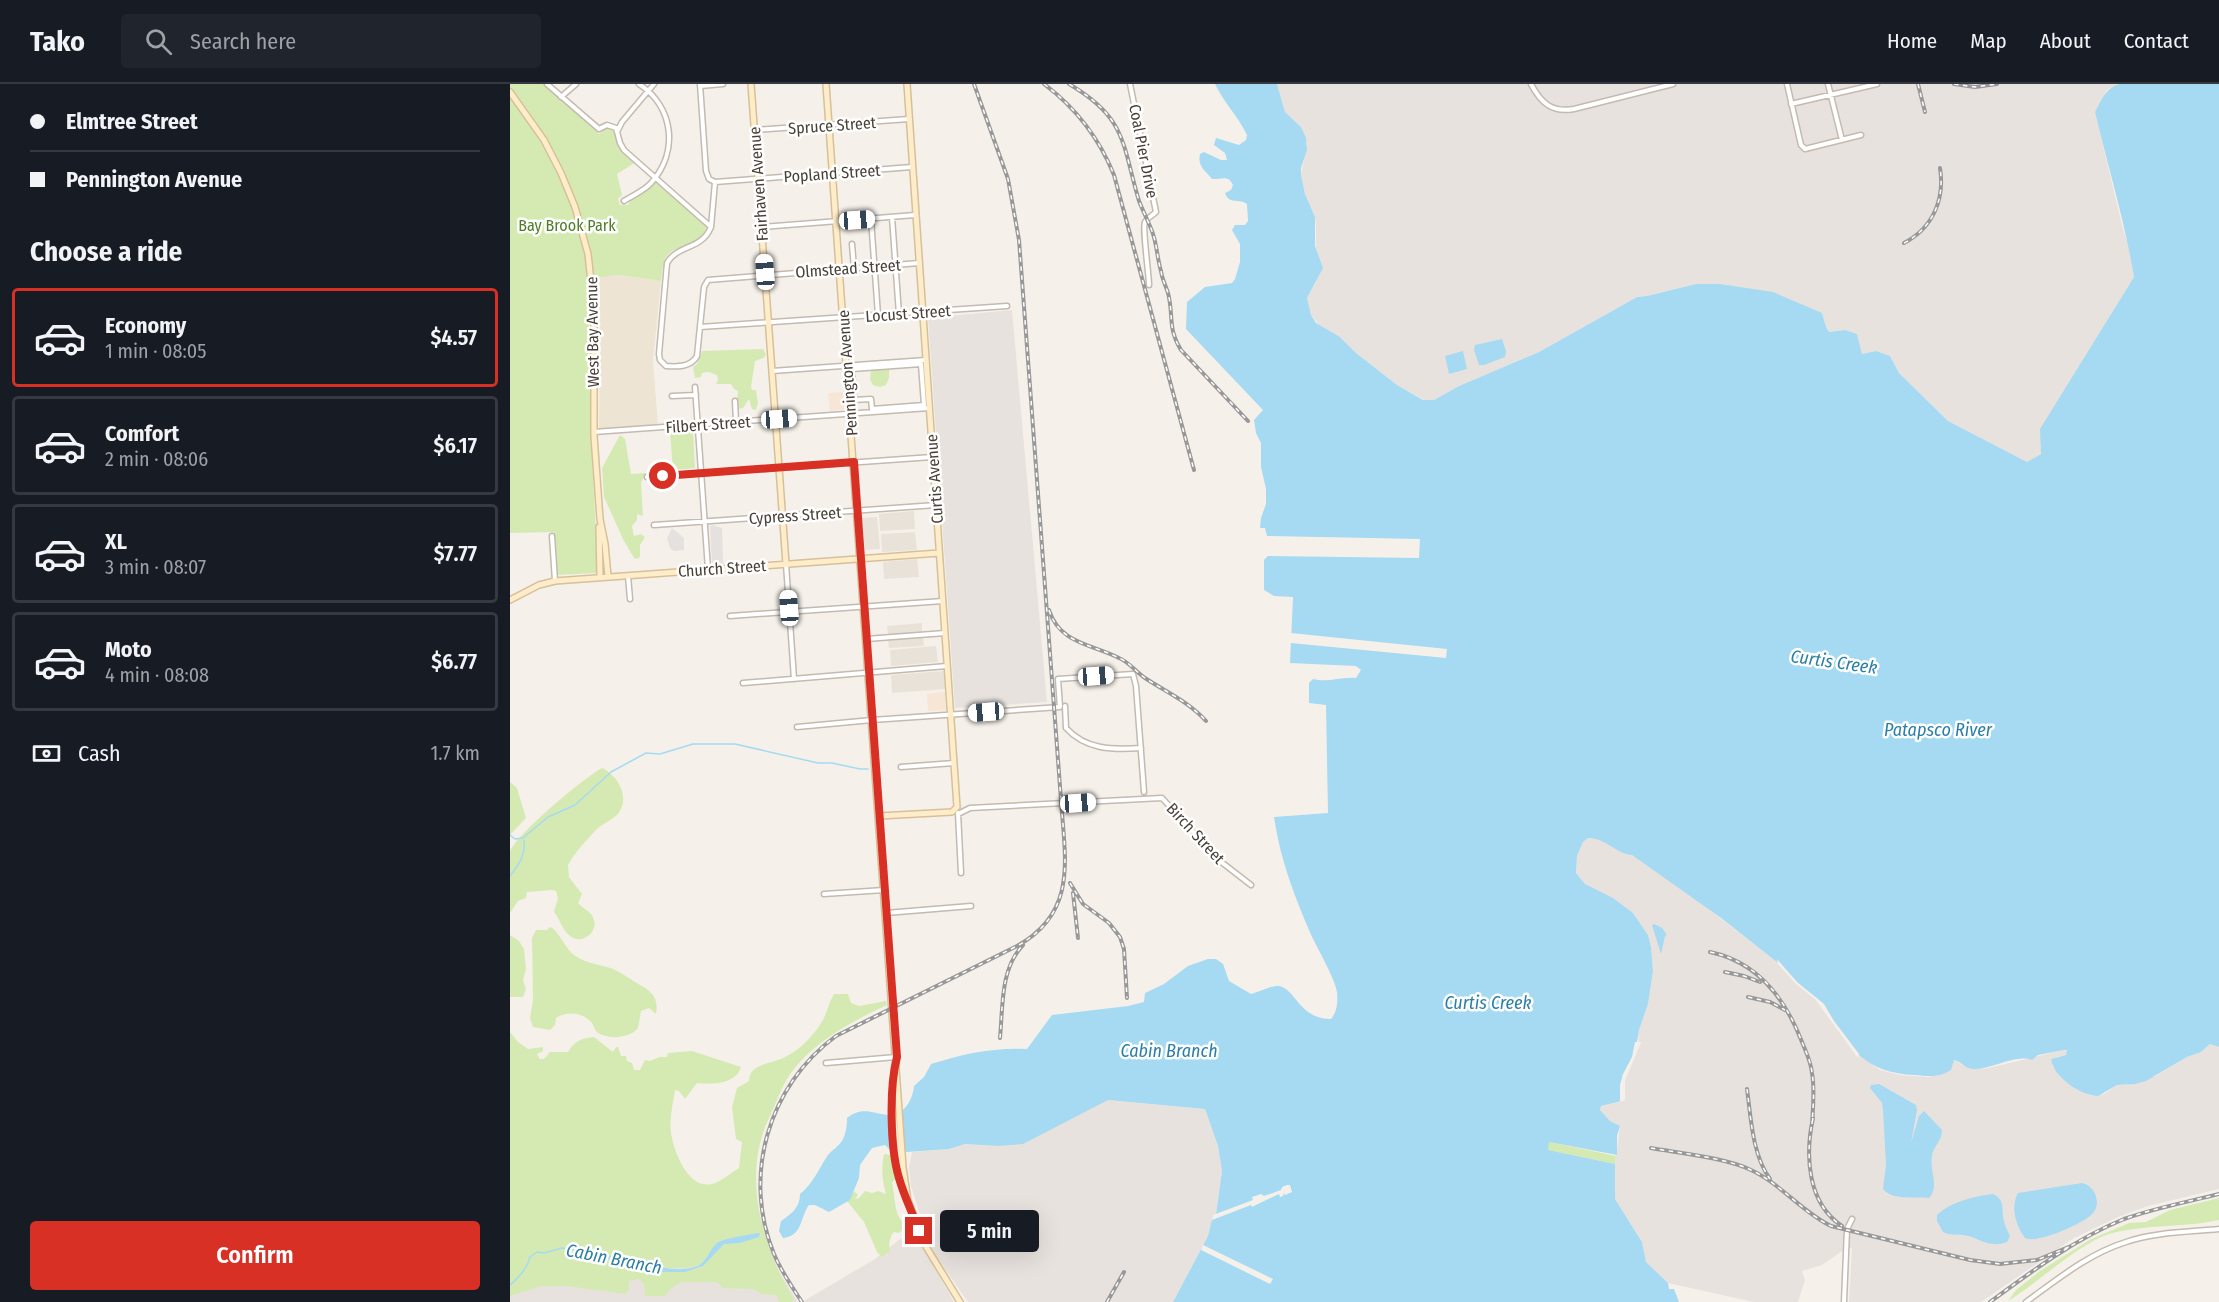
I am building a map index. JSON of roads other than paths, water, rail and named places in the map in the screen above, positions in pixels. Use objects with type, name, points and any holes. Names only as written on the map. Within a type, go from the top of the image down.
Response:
[{"type":"main road","name":"Fairhaven Avenue","points":[[751,84],[786,564]]},
{"type":"main road","name":"Pennington Avenue","points":[[826,84],[843,317],[849,367],[850,414],[868,673],[899,1107],[908,1201]]},
{"type":"main road","name":"Curtis Avenue","points":[[907,84],[957,812]]},
{"type":"main road","name":"West Bay Avenue","points":[[510,92],[554,157],[569,190],[584,236],[591,270],[594,309],[594,432],[600,519],[608,576]]},
{"type":"main road","name":"West Bay Avenue","points":[[600,519],[598,545],[600,577]]},
{"type":"main road","name":"Church Street","points":[[510,600],[538,585],[555,581],[939,553]]},
{"type":"main road","points":[[875,758],[882,812],[892,816]]},
{"type":"main road","name":"Birch Street","points":[[879,816],[957,812]]},
{"type":"main road","name":"Pennington Avenue","points":[[897,1057],[892,1083],[892,1108],[899,1177],[925,1245],[960,1302]]},
{"type":"street","points":[[547,84],[599,129],[607,125],[614,126],[618,130]]},
{"type":"street","points":[[561,97],[576,84]]},
{"type":"street","points":[[624,201],[646,187],[655,178],[666,157],[670,134],[661,105],[649,91],[639,84]]},
{"type":"street","points":[[654,84],[622,122],[618,130],[620,143],[624,150],[711,227]]},
{"type":"street","points":[[700,327],[698,350],[693,362],[684,366],[666,366],[660,360],[658,354],[667,263],[675,254],[703,241],[711,227],[715,182],[709,179],[706,171],[700,85],[723,84]]},
{"type":"street","name":"Coal Pier Drive","points":[[1130,84],[1156,212],[1144,225],[1149,260],[1149,285]]},
{"type":"street","points":[[1531,84],[1547,106],[1567,110],[1673,84]]},
{"type":"street","points":[[1787,84],[1801,145],[1805,149],[1861,135]]},
{"type":"street","points":[[1828,84],[1842,140]]},
{"type":"street","points":[[1791,104],[1877,84]]},
{"type":"street","name":"Spruce Street","points":[[754,130],[909,119]]},
{"type":"street","name":"Popland Street","points":[[715,182],[912,167]]},
{"type":"street","points":[[761,226],[915,215]]},
{"type":"street","points":[[892,217],[899,314]]},
{"type":"street","points":[[871,219],[878,315]]},
{"type":"street","points":[[852,244],[854,268]]},
{"type":"street","name":"Olmstead Street","points":[[700,327],[704,287],[706,282],[711,280],[919,263]]},
{"type":"street","name":"Locust Street","points":[[700,327],[1007,306]]},
{"type":"street","points":[[849,367],[926,360]]},
{"type":"street","points":[[772,371],[849,367],[921,364],[924,405],[872,409],[872,399],[854,400],[849,367]]},
{"type":"street","points":[[696,387],[708,569]]},
{"type":"street","points":[[672,396],[696,395]]},
{"type":"street","points":[[735,402],[736,422]]},
{"type":"street","name":"Filbert Street","points":[[594,432],[929,408]]},
{"type":"street","points":[[647,477],[932,457]]},
{"type":"street","name":"Cypress Street","points":[[654,525],[936,505]]},
{"type":"street","points":[[552,536],[555,581]]},
{"type":"street","name":"Fairhaven Avenue","points":[[786,564],[794,679]]},
{"type":"street","points":[[628,575],[630,599]]},
{"type":"street","points":[[730,616],[943,601]]},
{"type":"street","points":[[866,639],[945,633]]},
{"type":"street","points":[[743,683],[947,666]]},
{"type":"street","points":[[796,727],[1060,707],[1058,679],[1134,674],[1144,792]]},
{"type":"street","points":[[1065,706],[1066,728],[1088,744],[1107,749],[1141,748]]},
{"type":"street","points":[[901,767],[954,763]]},
{"type":"street","name":"Birch Street","points":[[957,812],[970,808],[1162,798],[1220,861],[1251,885]]},
{"type":"street","name":"Curtis Avenue","points":[[957,812],[961,873]]},
{"type":"street","points":[[824,894],[884,890]]},
{"type":"street","points":[[886,913],[971,906]]},
{"type":"street","points":[[826,1063],[897,1057]]},
{"type":"street","points":[[1844,1302],[1848,1229],[1852,1219]]},
{"type":"street","points":[[2026,1302],[2091,1257],[2128,1241],[2219,1229]]},
{"type":"water","name":"Patapsco River","points":[[1215,84],[1277,84],[1285,112],[1301,127],[1306,138],[1307,150],[1301,175],[1305,194],[1315,217],[1315,246],[1323,268],[1307,298],[1311,315],[1316,323],[1340,337],[1356,353],[1397,385],[1423,400],[1434,400],[1459,386],[1539,352],[1637,297],[1696,284],[1720,284],[1773,292],[1822,313],[1829,332],[1845,330],[1857,334],[1862,354],[1876,351],[1890,356],[1899,373],[1948,421],[2027,462],[2041,454],[2040,429],[2134,277],[2095,112],[2107,92],[2119,84],[2219,84],[2219,1047],[2210,1044],[2201,1052],[2187,1057],[2146,1081],[2117,1085],[2098,1096],[2076,1089],[2057,1073],[2051,1059],[2066,1055],[2067,1050],[2038,1055],[2032,1060],[2011,1060],[1975,1069],[1954,1060],[1951,1070],[1933,1076],[1896,1073],[1880,1068],[1855,1051],[1817,998],[1807,992],[1778,963],[1721,918],[1632,855],[1601,841],[1588,838],[1583,842],[1577,856],[1576,873],[1585,884],[1613,898],[1633,913],[1648,935],[1653,971],[1648,1004],[1639,1030],[1635,1053],[1623,1079],[1622,1101],[1601,1106],[1600,1110],[1610,1121],[1620,1126],[1617,1136],[1617,1155],[1549,1142],[1548,1150],[1615,1164],[1615,1199],[1642,1242],[1646,1262],[1668,1283],[1669,1289],[1674,1289],[1679,1302],[1173,1302],[1208,1236],[1213,1215],[1216,1214],[1222,1171],[1218,1146],[1205,1109],[1108,1100],[1023,1144],[998,1146],[965,1144],[949,1149],[893,1153],[885,1145],[872,1148],[860,1165],[859,1178],[850,1200],[829,1212],[815,1205],[809,1205],[798,1230],[783,1238],[779,1231],[781,1221],[794,1210],[800,1194],[812,1181],[828,1155],[842,1141],[847,1118],[862,1111],[888,1115],[899,1113],[907,1105],[914,1086],[924,1077],[931,1064],[979,1052],[1027,1049],[1052,1015],[1144,1002],[1145,993],[1164,984],[1188,966],[1208,959],[1216,959],[1223,964],[1229,981],[1251,994],[1279,986],[1290,992],[1305,1009],[1320,1018],[1331,1019],[1335,1013],[1336,986],[1294,893],[1280,848],[1274,817],[1328,813],[1326,705],[1309,703],[1309,683],[1313,679],[1356,678],[1361,670],[1356,666],[1290,663],[1293,597],[1274,596],[1264,590],[1264,560],[1268,556],[1419,558],[1420,539],[1267,536],[1265,528],[1260,528],[1266,504],[1266,489],[1261,467],[1261,443],[1256,433],[1254,420],[1263,410],[1186,329],[1187,302],[1205,287],[1232,283],[1235,279],[1240,262],[1240,244],[1232,230],[1235,225],[1245,225],[1248,221],[1247,204],[1229,199],[1225,193],[1231,190],[1233,185],[1231,182],[1227,179],[1212,179],[1203,168],[1199,158],[1204,152],[1221,160],[1227,160],[1225,153],[1214,145],[1216,138],[1239,145],[1246,140],[1247,135]]},
{"type":"water","points":[[1502,339],[1506,351],[1505,357],[1479,365],[1474,350],[1475,345]]},
{"type":"water","points":[[1463,351],[1467,369],[1449,374],[1445,356]]},
{"type":"water","points":[[1652,925],[1662,928],[1667,935],[1661,954]]},
{"type":"water","points":[[1879,1084],[1916,1105],[1911,1143],[1919,1116],[1924,1111],[1942,1130],[1931,1161],[1934,1189],[1929,1198],[1898,1197],[1883,1189],[1886,1165],[1883,1110],[1882,1103],[1870,1088],[1871,1085]]},
{"type":"water","points":[[2082,1183],[2091,1188],[2096,1197],[2096,1207],[2090,1216],[2048,1236],[2025,1238],[2019,1228],[2014,1210],[2018,1193]]},
{"type":"water","points":[[1993,1194],[2001,1202],[2004,1223],[2010,1236],[2007,1242],[1994,1244],[1969,1236],[1943,1232],[1937,1221],[1937,1215],[1942,1210],[1963,1200]]},
{"type":"water","points":[[760,1233],[759,1237],[740,1243],[724,1244],[703,1266],[685,1272],[659,1272],[646,1267],[632,1266],[621,1259],[604,1259],[603,1257],[614,1256],[635,1264],[663,1268],[695,1267],[702,1263],[717,1243]]},
{"type":"waterway","points":[[510,835],[515,839],[523,838],[548,817],[575,805],[611,772],[646,753],[660,754],[693,744],[735,744],[818,763],[868,769]]},
{"type":"waterway","points":[[510,876],[523,855],[524,840]]},
{"type":"waterway","name":"Cabin Branch","points":[[510,1285],[522,1272],[530,1257],[537,1252],[544,1253],[562,1248],[582,1251],[598,1259],[604,1258]]},
{"type":"railway","points":[[802,1302],[774,1254],[765,1224],[761,1194],[762,1164],[768,1134],[778,1106],[793,1080],[812,1057],[836,1036],[1017,946],[1037,932],[1050,917],[1059,900],[1063,882],[1064,843],[1019,240],[1008,179],[974,84]]},
{"type":"railway","points":[[1044,84],[1066,103],[1094,136],[1114,175],[1194,470]]},
{"type":"railway","points":[[1069,84],[1088,96],[1102,109],[1112,121],[1125,148],[1139,201],[1154,236],[1170,301],[1172,328],[1181,350],[1248,421]]},
{"type":"railway","points":[[1918,84],[1925,112]]},
{"type":"railway","points":[[1954,84],[1975,87],[1997,84]]},
{"type":"railway","points":[[1904,243],[1923,229],[1935,212],[1941,191],[1940,168]]},
{"type":"railway","points":[[1049,610],[1054,621],[1069,636],[1078,642],[1123,660],[1145,678],[1185,703],[1206,721]]},
{"type":"railway","points":[[1070,883],[1083,904],[1109,923],[1120,937],[1124,949],[1127,998]]},
{"type":"railway","points":[[1073,893],[1078,938]]},
{"type":"railway","points":[[1000,1038],[1006,977],[1010,965],[1023,945]]},
{"type":"railway","points":[[1710,952],[1727,957],[1756,973],[1768,984],[1787,1011],[1811,1065],[1814,1092],[1812,1124]]},
{"type":"railway","points":[[1725,972],[1760,982]]},
{"type":"railway","points":[[1748,997],[1770,1002],[1785,1010]]},
{"type":"railway","points":[[1747,1089],[1756,1147],[1770,1179]]},
{"type":"railway","points":[[1813,1118],[1809,1147],[1811,1177],[1822,1205],[1842,1226]]},
{"type":"railway","points":[[1651,1148],[1716,1159],[1751,1170],[1831,1226],[1970,1260],[2000,1264],[2037,1260],[2071,1246]]},
{"type":"railway","points":[[1990,1302],[2054,1256],[2106,1227],[2147,1212],[2219,1194]]},
{"type":"railway","points":[[1107,1302],[1124,1272]]},
{"type":"park label","name":"Bay Brook Park","points":[[567,225]]},
{"type":"water label","name":"Curtis Creek","points":[[1834,662]]},
{"type":"water label","name":"Curtis Creek","points":[[1488,1003]]}]
